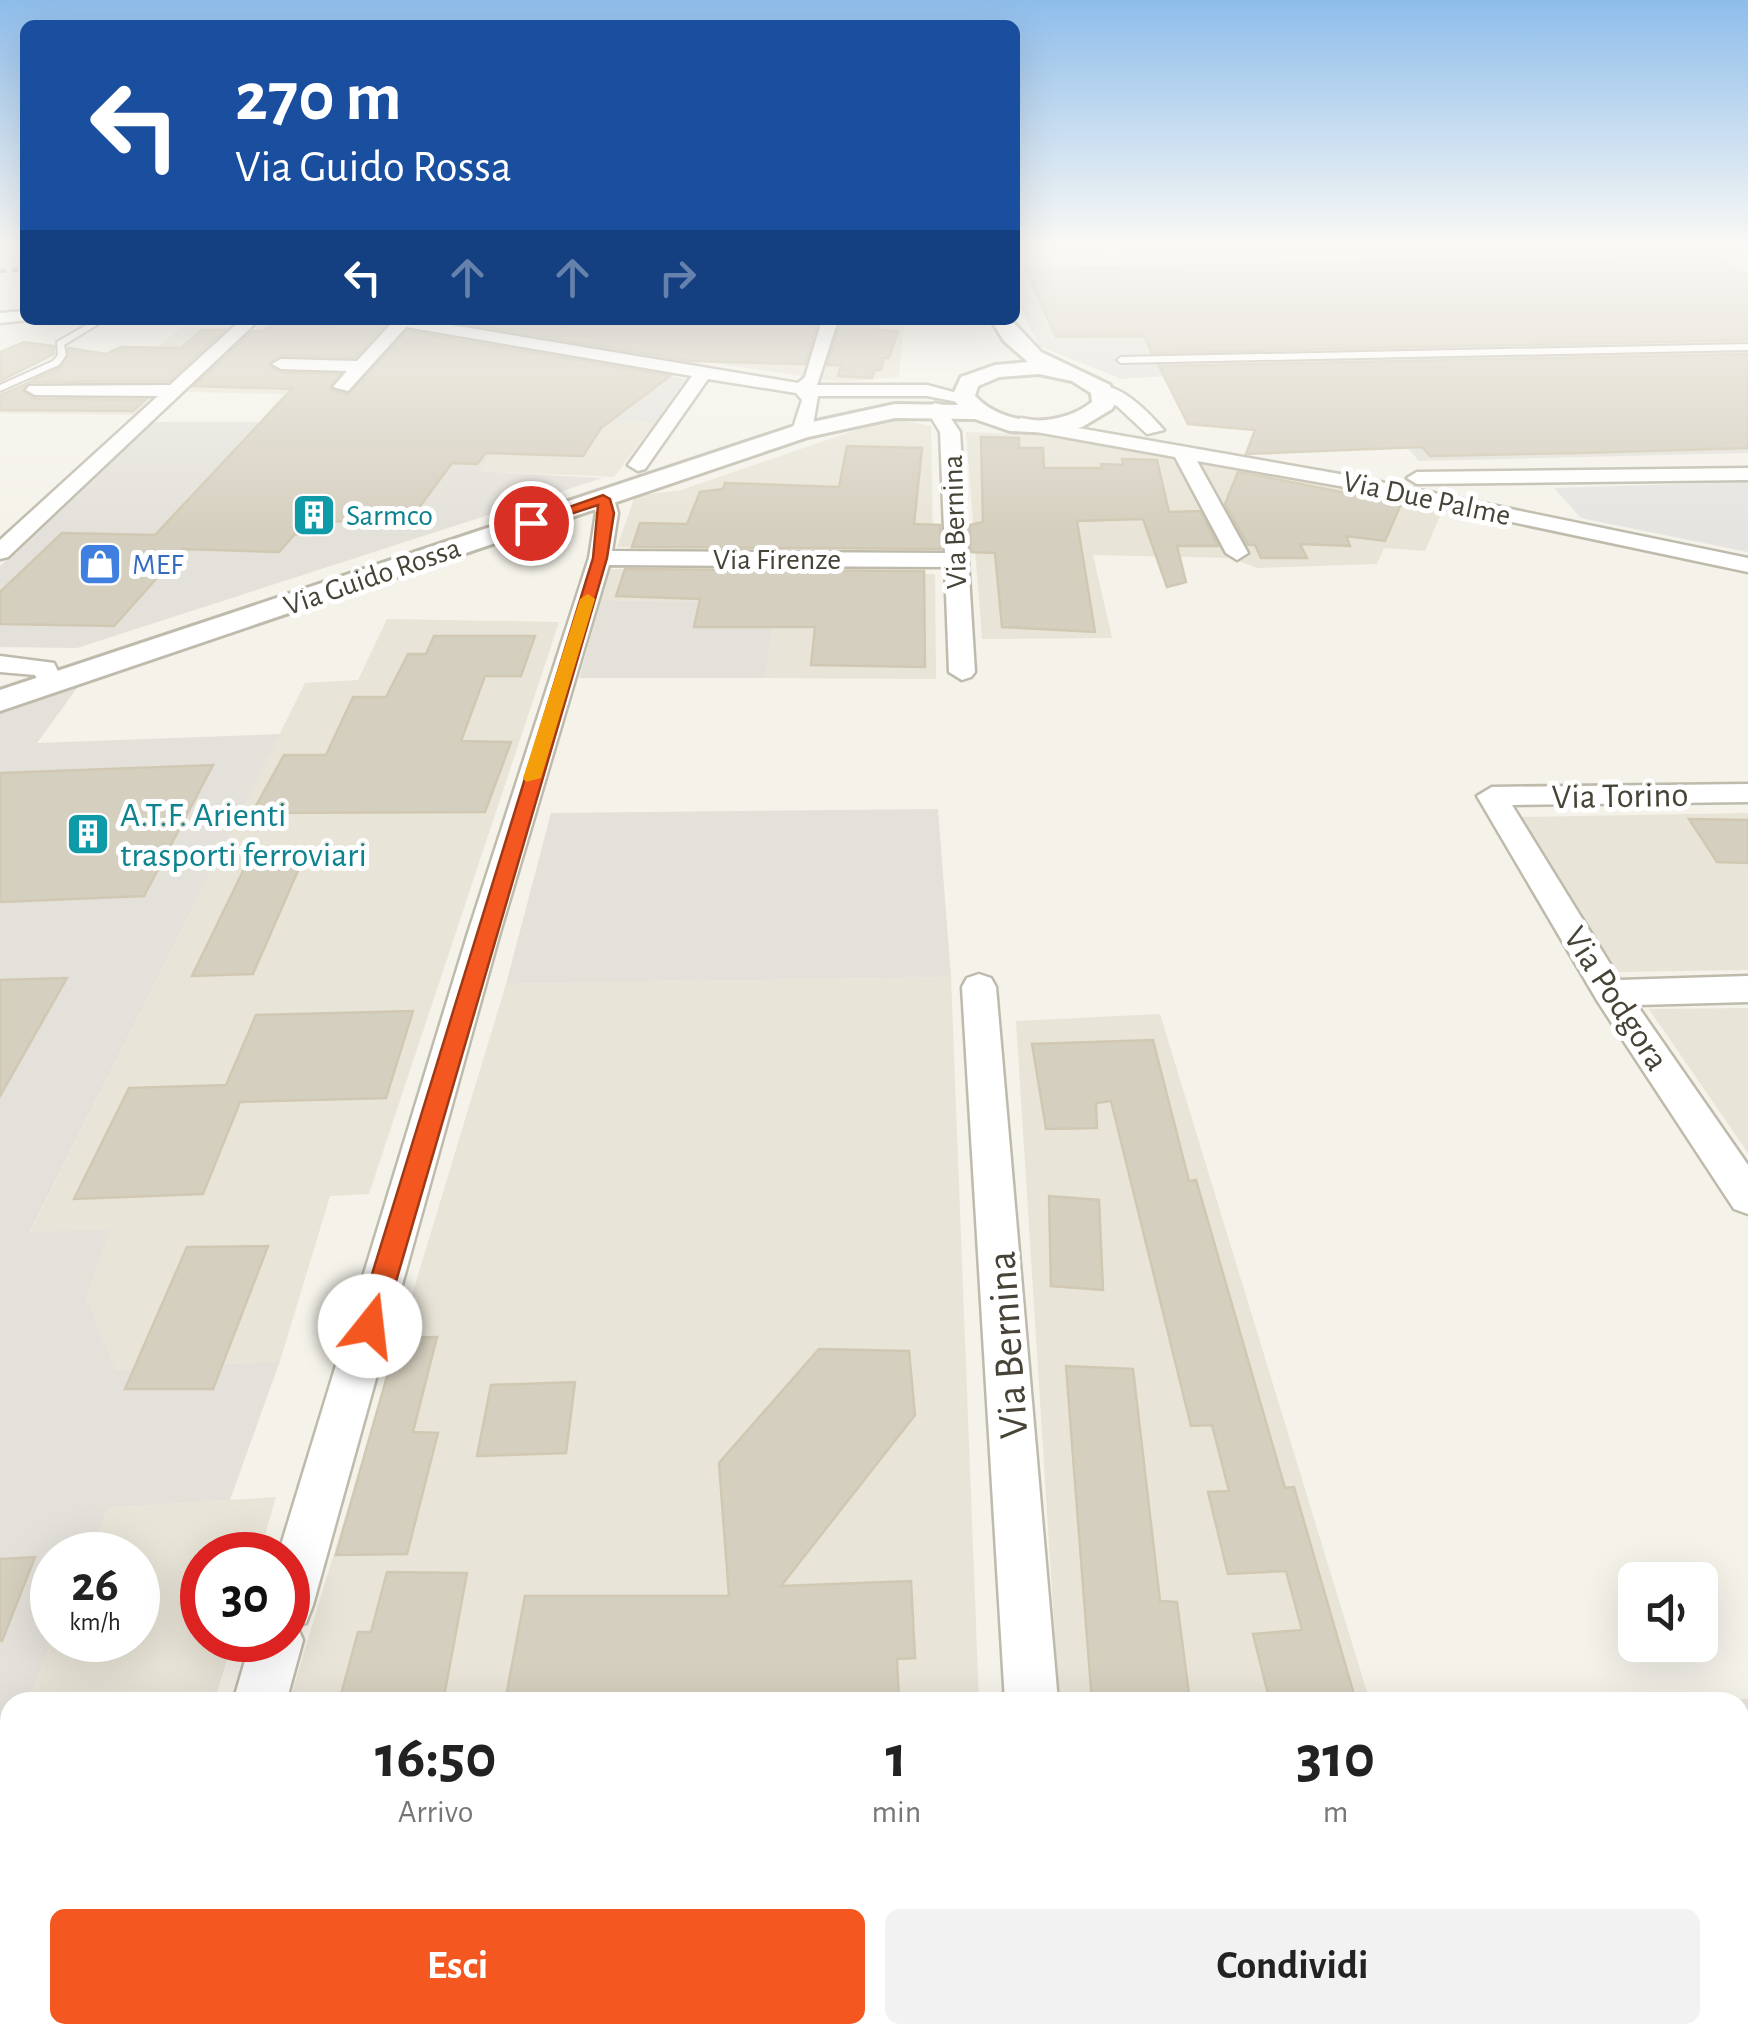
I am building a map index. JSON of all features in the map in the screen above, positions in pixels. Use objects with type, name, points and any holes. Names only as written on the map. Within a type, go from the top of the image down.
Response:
[{"type":"street","points":[[0,552],[229,340]]},
{"type":"street","points":[[342,387],[382,340]]},
{"type":"street","points":[[561,340],[704,372],[802,388],[931,390],[977,395],[1060,370]]},
{"type":"street","points":[[802,388],[813,379],[824,340]]},
{"type":"street","points":[[977,395],[997,340]]},
{"type":"street","points":[[1018,340],[1037,360],[1089,380],[1124,402],[1154,430]]},
{"type":"street","points":[[281,364],[361,366]]},
{"type":"street","points":[[638,465],[704,372]]},
{"type":"street","points":[[802,388],[810,399],[802,432]]},
{"type":"street","points":[[35,390],[174,391]]},
{"type":"street","points":[[1084,418],[1104,404],[1102,390]]},
{"type":"street","points":[[977,395],[1021,424],[1084,418],[1196,442],[1425,479],[1748,474]]},
{"type":"street","name":"Via Guido Rossa","points":[[0,701],[802,432],[862,416],[927,409],[977,395]]},
{"type":"street","name":"Via Bernina","points":[[962,672],[950,432],[977,395]]},
{"type":"street","name":"Via Bernina","points":[[927,409],[950,432]]},
{"type":"street","points":[[1084,418],[1084,428],[1104,440]]},
{"type":"street","name":"Via Due Palme","points":[[1021,424],[1351,482],[1748,565]]},
{"type":"street","points":[[1182,453],[1237,554]]},
{"type":"street","points":[[309,1532],[483,936],[600,558],[607,513],[603,499]]},
{"type":"street","name":"Via Firenze","points":[[600,558],[955,560]]},
{"type":"street","points":[[0,664],[44,668],[51,684]]},
{"type":"street","name":"Via Torino","points":[[1492,796],[1748,793]]},
{"type":"street","name":"Via Podgora","points":[[1492,796],[1610,992],[1748,1196]]},
{"type":"street","name":"Via Bernina","points":[[980,987],[1031,1692]]},
{"type":"street","points":[[1610,992],[1748,988]]},
{"type":"street","points":[[262,1692],[271,1662]]},
{"type":"lane","points":[[0,388],[56,363],[62,356],[60,344],[66,340]]},
{"type":"lane","points":[[1120,360],[1748,347]]},
{"type":"shaded area","points":[[165,340],[217,340],[135,415],[0,413],[0,401],[121,347],[156,348]]},
{"type":"shaded area","points":[[244,340],[376,340],[325,395],[187,392]]},
{"type":"shaded area","points":[[565,340],[902,340],[899,377],[840,382]]},
{"type":"shaded area","points":[[1036,340],[1748,340],[1748,453],[1419,461],[1334,365],[1121,379],[1039,346]]},
{"type":"shaded area","points":[[574,358],[686,379],[655,423],[518,415],[479,471],[603,478],[77,648],[0,647],[0,566],[154,422],[259,422],[284,394],[342,396],[372,366],[550,377],[541,401]]},
{"type":"shaded area","points":[[518,415],[655,423],[614,477],[479,471]]},
{"type":"shaded area","points":[[894,419],[931,426],[933,547],[617,547],[635,496],[681,490],[862,428],[858,424]]},
{"type":"shaded area","points":[[966,432],[1036,435],[1347,485],[1443,509],[1425,551],[1384,548],[1377,564],[1257,568],[1231,558],[1093,555],[1112,638],[982,639]]},
{"type":"shaded area","points":[[1748,482],[1748,552],[1581,518],[1554,488]]},
{"type":"shaded area","points":[[610,569],[935,574],[936,679],[765,678],[775,603],[601,600]]},
{"type":"shaded area","points":[[601,600],[776,603],[765,678],[579,678]]},
{"type":"shaded area","points":[[387,619],[559,622],[369,1194],[330,1196],[280,1361],[114,1370],[86,1296],[30,1233],[305,683],[358,680]]},
{"type":"shaded area","points":[[80,684],[37,743],[280,734],[30,1232],[110,1230],[86,1296],[115,1370],[280,1361],[230,1500],[108,1508],[98,1532],[30,1532],[30,1662],[44,1662],[31,1692],[0,1692],[0,712]]},
{"type":"shaded area","points":[[938,809],[951,977],[506,984],[551,813]]},
{"type":"shaded area","points":[[1748,813],[1748,970],[1618,972],[1518,817]]},
{"type":"shaded area","points":[[951,977],[979,1692],[292,1692],[301,1662],[310,1662],[310,1633],[506,984]]},
{"type":"shaded area","points":[[1748,1008],[1748,1153],[1649,1009]]},
{"type":"shaded area","points":[[1160,1014],[1367,1692],[1058,1692],[1016,1021]]},
{"type":"shaded area","points":[[276,1497],[266,1532],[180,1532],[180,1662],[226,1662],[217,1692],[31,1692],[44,1662],[160,1662],[160,1532],[98,1532],[108,1508]]},
{"type":"building","points":[[190,340],[213,340],[169,381],[29,382],[62,367],[68,348],[106,354],[121,347],[181,348]]},
{"type":"building","points":[[243,340],[371,340],[355,357],[281,355],[268,365],[281,373],[339,374],[330,389],[347,395],[398,340],[462,340],[670,376],[601,428],[583,456],[486,453],[477,464],[452,463],[418,509],[385,508],[374,522],[336,521],[324,536],[295,534],[279,552],[183,549],[114,626],[0,624],[0,592],[62,533],[155,535],[292,389],[194,386]]},
{"type":"building","points":[[566,340],[812,340],[805,364],[690,361]]},
{"type":"building","points":[[835,340],[895,340],[889,358],[884,358],[881,370],[875,370],[872,378],[838,376],[841,365],[827,365]]},
{"type":"building","points":[[1146,340],[1732,340],[1152,353]]},
{"type":"building","points":[[24,342],[54,346],[54,354],[0,381],[0,352]]},
{"type":"building","points":[[1748,354],[1748,448],[1580,453],[1430,456],[1422,447],[1246,454],[1255,430],[1188,424],[1159,366]]},
{"type":"building","points":[[28,383],[22,391],[35,399],[145,400],[133,411],[0,410],[0,395]]},
{"type":"building","points":[[981,437],[1019,438],[1019,448],[1043,448],[1044,468],[1102,468],[1101,464],[1123,465],[1122,459],[1157,460],[1169,512],[1200,511],[1218,546],[1177,546],[1186,582],[1167,587],[1143,519],[1077,521],[1095,632],[1002,627],[995,553],[971,552],[970,525],[983,522]]},
{"type":"building","points":[[847,446],[922,448],[914,524],[940,525],[941,549],[632,547],[640,523],[687,524],[700,492],[723,489],[725,483],[839,487]]},
{"type":"building","points":[[1238,472],[1401,504],[1385,541],[1346,536],[1350,546],[1300,544],[1307,558],[1261,558],[1255,545],[1248,545],[1225,504]]},
{"type":"building","points":[[625,569],[924,571],[925,667],[811,665],[815,627],[694,627],[700,599],[616,596]]},
{"type":"building","points":[[434,636],[535,636],[521,676],[485,676],[461,741],[511,742],[485,812],[252,813],[284,755],[326,755],[353,697],[386,697],[408,654],[426,654]]},
{"type":"building","name":"A.T.F. Arienti trasporti ferroviari","points":[[213,765],[144,896],[0,902],[0,773]]},
{"type":"building","points":[[1689,819],[1748,820],[1748,863],[1717,862]]},
{"type":"building","points":[[300,866],[253,974],[192,976],[245,867]]},
{"type":"building","points":[[67,978],[0,1096],[0,980]]},
{"type":"building","points":[[413,1011],[386,1098],[240,1102],[203,1194],[74,1199],[129,1088],[226,1085],[256,1015]]},
{"type":"building","points":[[1153,1040],[1189,1181],[1196,1180],[1285,1488],[1294,1487],[1353,1692],[1268,1692],[1253,1634],[1302,1630],[1286,1571],[1228,1574],[1208,1492],[1229,1491],[1212,1425],[1191,1426],[1111,1101],[1096,1103],[1097,1128],[1046,1129],[1032,1044]]},
{"type":"building","points":[[1049,1196],[1099,1200],[1103,1290],[1051,1286]]},
{"type":"building","points":[[268,1246],[213,1389],[125,1389],[187,1247]]},
{"type":"building","points":[[437,1337],[413,1432],[438,1433],[407,1554],[336,1555],[398,1338]]},
{"type":"building","points":[[819,1349],[909,1351],[915,1415],[781,1586],[911,1581],[915,1658],[897,1659],[899,1692],[507,1692],[525,1596],[729,1596],[719,1463]]},
{"type":"building","points":[[1066,1366],[1133,1369],[1160,1601],[1177,1602],[1189,1692],[1091,1692]]},
{"type":"building","points":[[575,1382],[566,1453],[477,1456],[491,1385]]},
{"type":"building","points":[[30,1557],[30,1570],[2,1641],[0,1641],[0,1559]]},
{"type":"building","points":[[387,1572],[467,1573],[445,1692],[342,1692],[358,1632],[371,1632]]},
{"type":"slow traffic","points":[[532,778],[588,599]]},
{"type":"place","name":"Sarmco","points":[[314,515]]},
{"type":"place","name":"MEF","points":[[100,564]]},
{"type":"place","name":"A.T.F. Arienti trasporti ferroviari","points":[[88,834]]},
{"type":"route","points":[[370,1326],[483,936],[600,558],[607,513],[603,499],[531,523]]}]
